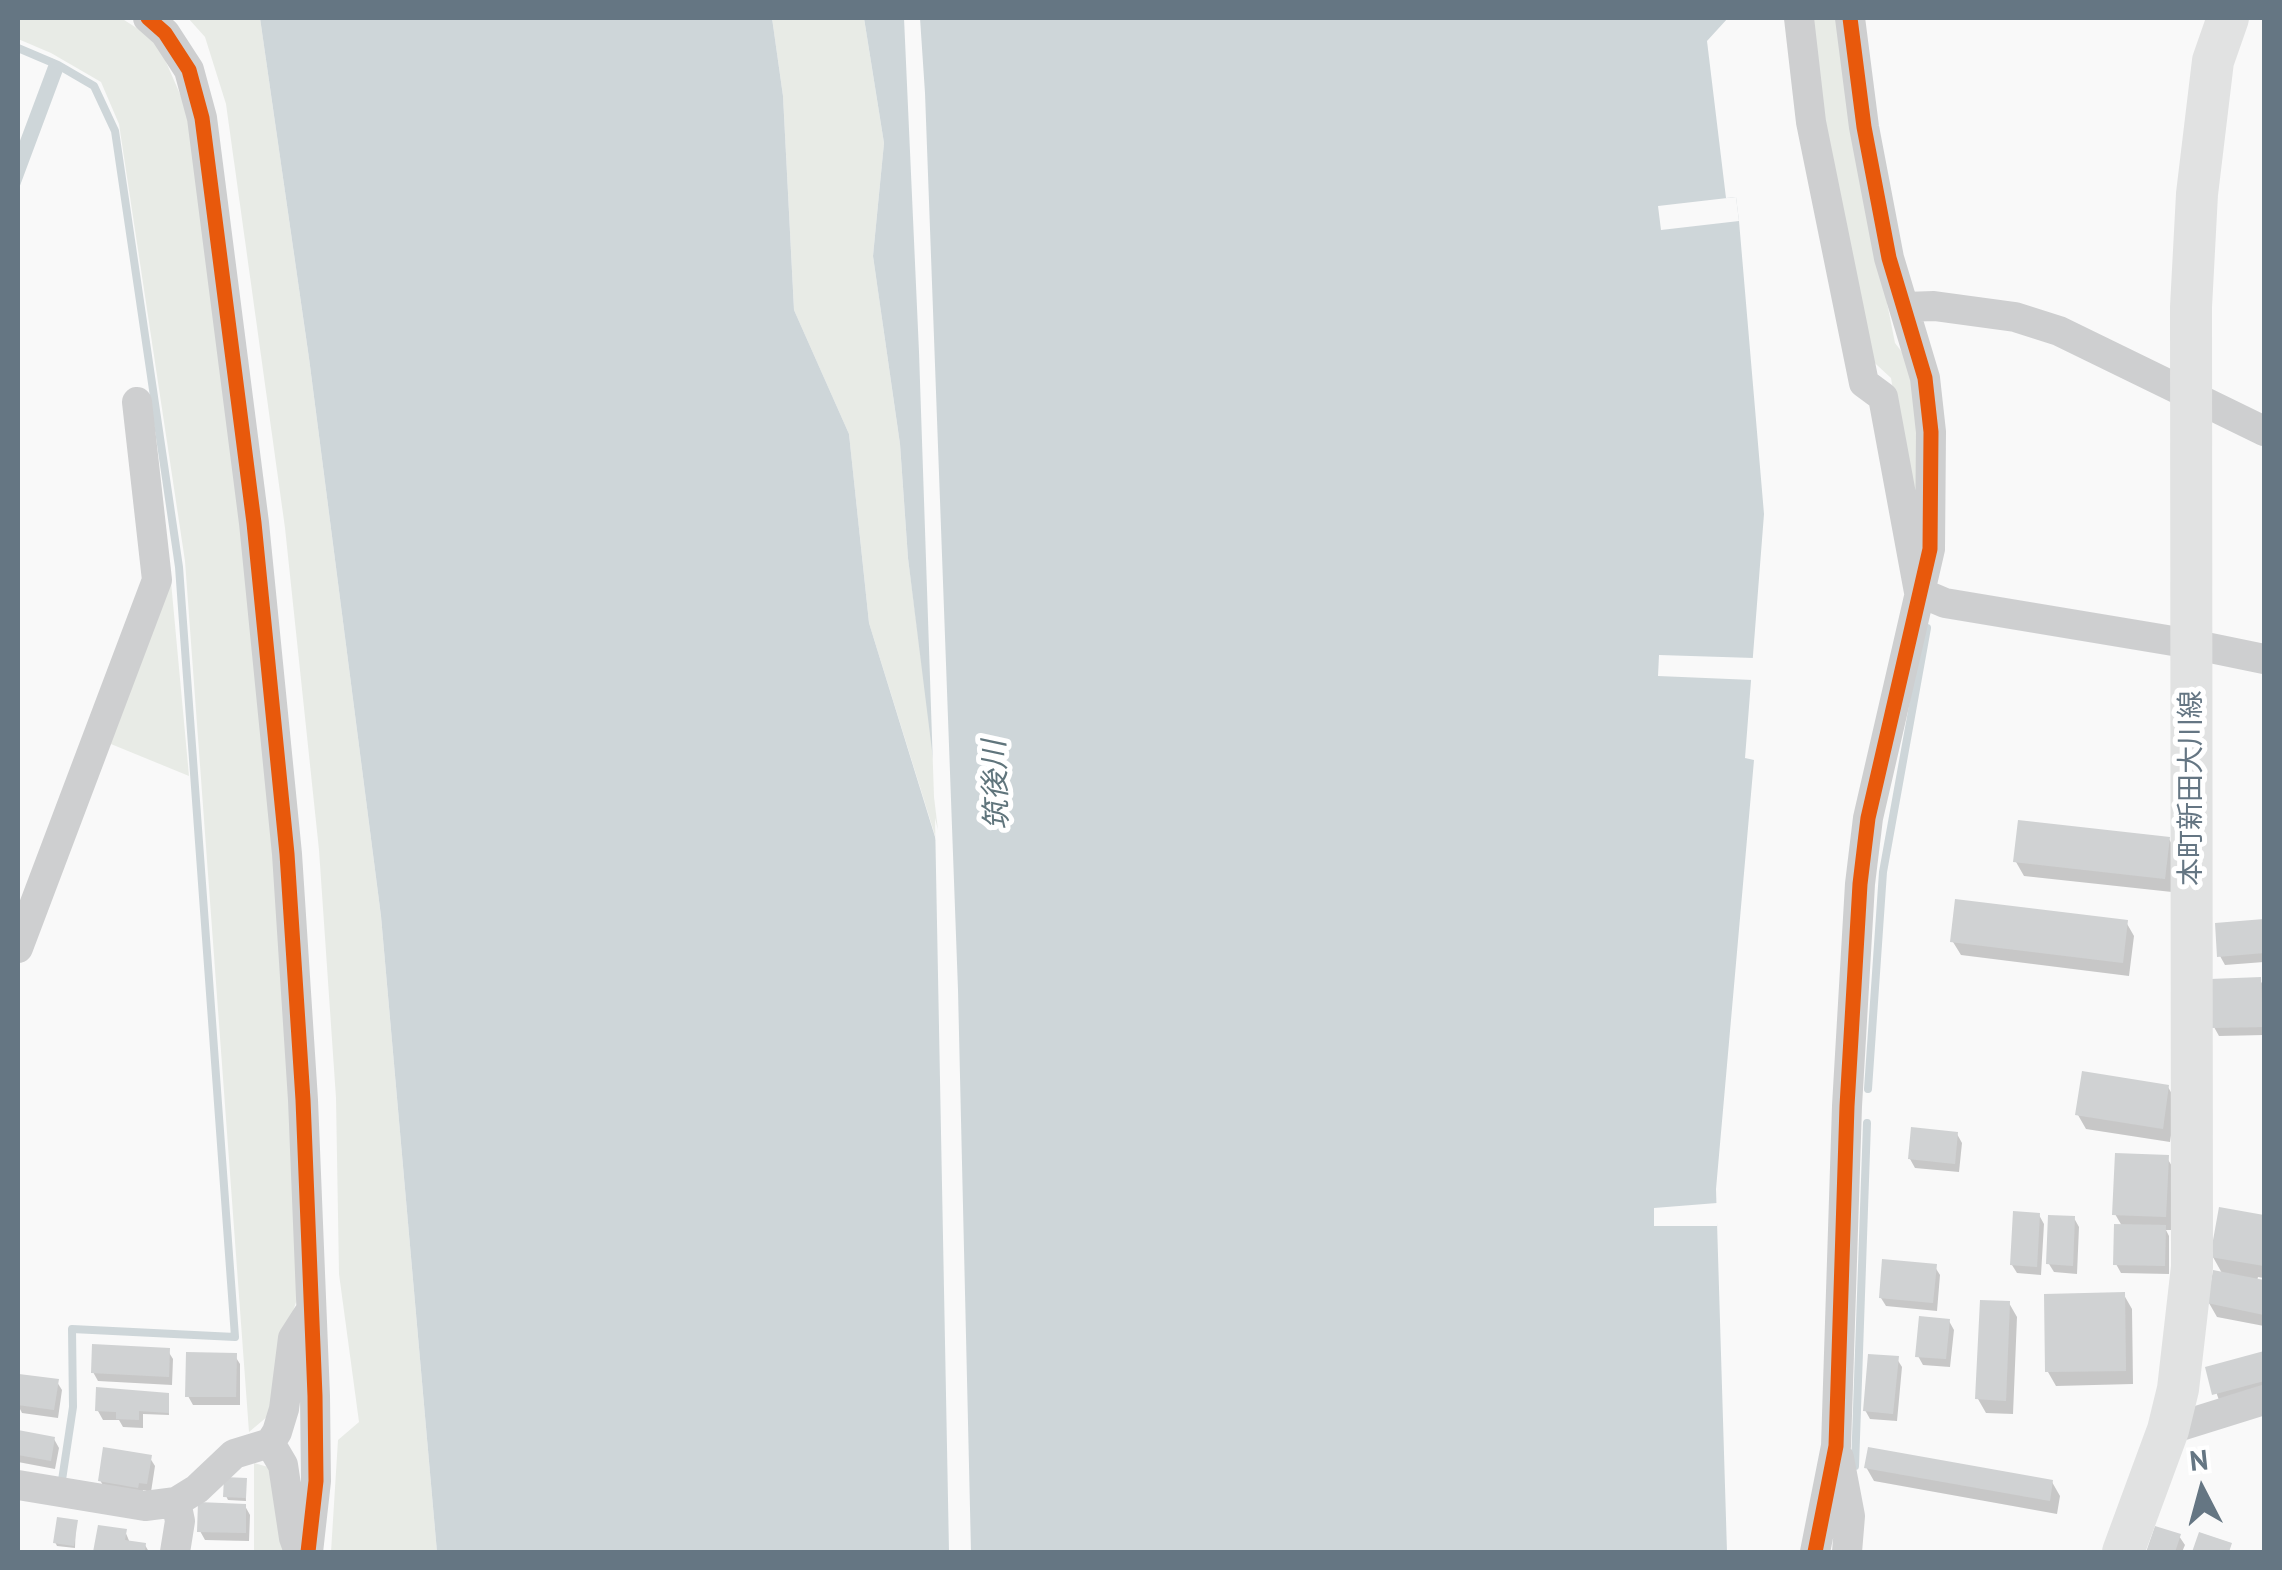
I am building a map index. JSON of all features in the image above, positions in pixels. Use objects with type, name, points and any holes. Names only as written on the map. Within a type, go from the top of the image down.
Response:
[{"type":"main road","name":"本町新田大川線","points":[[2124,1552],[2168,1430],[2178,1389],[2192,1267],[2191,307],[2198,194],[2213,61],[2228,18]]},
{"type":"street","points":[[148,18],[166,33],[189,70],[202,118],[254,523],[286,854],[304,1100],[316,1481],[308,1552]]},
{"type":"street","points":[[1799,18],[1811,122],[1864,383],[1882,397],[1918,592]]},
{"type":"street","points":[[1815,1552],[1836,1446],[1847,1106],[1860,884],[1868,818],[1930,549],[1931,432],[1925,378],[1889,258],[1850,18]]},
{"type":"street","points":[[1905,307],[1934,306],[2015,317],[2084,341],[2264,431]]},
{"type":"street","points":[[18,948],[157,580],[137,402]]},
{"type":"street","points":[[1918,592],[1945,603],[2264,659]]},
{"type":"street","points":[[18,1485],[145,1506],[176,1502],[197,1489],[234,1454],[270,1442],[277,1432],[284,1409],[293,1338],[310,1310]]},
{"type":"street","points":[[2168,1430],[2264,1400]]},
{"type":"street","points":[[270,1442],[283,1465],[299,1552]]},
{"type":"street","points":[[1836,1446],[1850,1516],[1847,1552]]},
{"type":"street","points":[[175,1552],[180,1521],[176,1502]]},
{"type":"shaded area","points":[[18,18],[121,18],[157,41],[189,115],[245,532],[276,861],[300,1290],[281,1348],[274,1411],[249,1432],[185,561],[119,124],[101,82],[18,39]]},
{"type":"shaded area","points":[[188,18],[260,18],[309,358],[381,916],[437,1552],[331,1552],[338,1440],[359,1422],[339,1274],[336,1098],[319,850],[285,528],[226,104],[205,37]]},
{"type":"shaded area","points":[[772,18],[864,18],[884,143],[873,256],[900,444],[908,558],[951,887],[869,623],[849,434],[794,310],[783,96]]},
{"type":"shaded area","points":[[1806,18],[1839,18],[1849,111],[1895,343],[1915,369],[1919,548],[1891,378],[1865,354]]},
{"type":"shaded area","points":[[170,571],[189,776],[106,742]]},
{"type":"shaded area","points":[[254,1463],[275,1469],[290,1552],[254,1552]]},
{"type":"water","name":"筑後川","points":[[260,18],[772,18],[783,96],[794,310],[849,434],[869,623],[948,879],[908,558],[900,444],[873,256],[884,143],[864,18],[1728,18],[1707,41],[1726,198],[1736,197],[1739,221],[1764,514],[1745,758],[1754,760],[1716,1189],[1727,1552],[437,1552],[381,916],[309,358]]},
{"type":"water","points":[[51,58],[65,65],[18,191],[18,146]]},
{"type":"pier","points":[[904,18],[920,18],[925,93],[958,990],[971,1552],[949,1552],[935,818],[938,830]]},
{"type":"pier","points":[[1736,197],[1739,221],[1661,230],[1658,206]]},
{"type":"pier","points":[[1659,655],[1754,658],[1753,680],[1658,676]]},
{"type":"pier","points":[[1717,1203],[1717,1226],[1654,1226],[1654,1208]]},
{"type":"building","points":[[2018,820],[2170,837],[2165,879],[2013,862]]},
{"type":"building","points":[[1955,899],[2128,920],[2123,963],[1950,942]]},
{"type":"building","points":[[2264,919],[2264,953],[2217,957],[2215,923]]},
{"type":"building","points":[[2261,977],[2263,1027],[2211,1028],[2210,979]]},
{"type":"building","points":[[2082,1071],[2169,1085],[2163,1129],[2075,1115]]},
{"type":"building","points":[[1911,1127],[1958,1132],[1955,1164],[1908,1159]]},
{"type":"building","points":[[2115,1153],[2169,1155],[2166,1217],[2112,1215]]},
{"type":"building","points":[[2219,1207],[2264,1215],[2264,1266],[2210,1257]]},
{"type":"building","points":[[2013,1211],[2040,1213],[2037,1267],[2010,1265]]},
{"type":"building","points":[[2048,1215],[2075,1216],[2073,1266],[2046,1264]]},
{"type":"building","points":[[2114,1224],[2166,1225],[2165,1266],[2113,1265]]},
{"type":"building","points":[[1882,1259],[1937,1264],[1933,1303],[1879,1298]]},
{"type":"building","points":[[2213,1270],[2264,1280],[2264,1315],[2207,1303]]},
{"type":"building","points":[[2125,1292],[2126,1371],[2045,1372],[2044,1294]]},
{"type":"building","points":[[1980,1300],[2010,1301],[2006,1401],[1975,1399]]},
{"type":"building","points":[[1919,1316],[1950,1319],[1946,1359],[1915,1357]]},
{"type":"building","points":[[92,1344],[170,1348],[169,1377],[91,1373]]},
{"type":"building","points":[[2264,1351],[2264,1381],[2212,1395],[2205,1367]]},
{"type":"building","points":[[186,1352],[237,1353],[236,1397],[185,1397]]},
{"type":"building","points":[[1868,1354],[1899,1356],[1893,1414],[1863,1411]]},
{"type":"building","points":[[19,1374],[59,1379],[54,1410],[18,1405]]},
{"type":"building","points":[[96,1387],[169,1393],[169,1413],[139,1411],[139,1420],[116,1419],[116,1412],[95,1411]]},
{"type":"building","points":[[18,1430],[55,1437],[51,1461],[18,1455]]},
{"type":"building","points":[[103,1447],[152,1455],[147,1484],[139,1483],[138,1488],[98,1481]]},
{"type":"building","points":[[1868,1447],[2053,1480],[2050,1501],[1864,1468]]},
{"type":"building","points":[[224,1477],[247,1478],[246,1498],[223,1497]]},
{"type":"building","points":[[198,1502],[246,1504],[246,1533],[197,1532]]},
{"type":"building","points":[[57,1517],[78,1520],[74,1546],[53,1543]]},
{"type":"building","points":[[98,1525],[127,1529],[125,1540],[146,1543],[145,1552],[93,1552]]},
{"type":"building","points":[[2155,1526],[2181,1534],[2175,1552],[2146,1552]]},
{"type":"building","points":[[2199,1532],[2232,1543],[2229,1552],[2192,1552]]},
{"type":"waterway","points":[[18,48],[94,86],[115,131],[179,567],[235,1337],[72,1329],[73,1407],[62,1480]]},
{"type":"waterway","points":[[1868,1089],[1883,872],[1927,628]]},
{"type":"waterway","points":[[1855,1466],[1867,1123]]},
{"type":"cycle path","points":[[148,18],[165,33],[189,70],[202,118],[254,523],[287,854],[303,1100],[316,1481],[308,1552]]},
{"type":"cycle path","points":[[1815,1552],[1836,1446],[1847,1106],[1860,884],[1868,818],[1930,549],[1931,432],[1925,378],[1889,258],[1864,127],[1850,18]]}]
